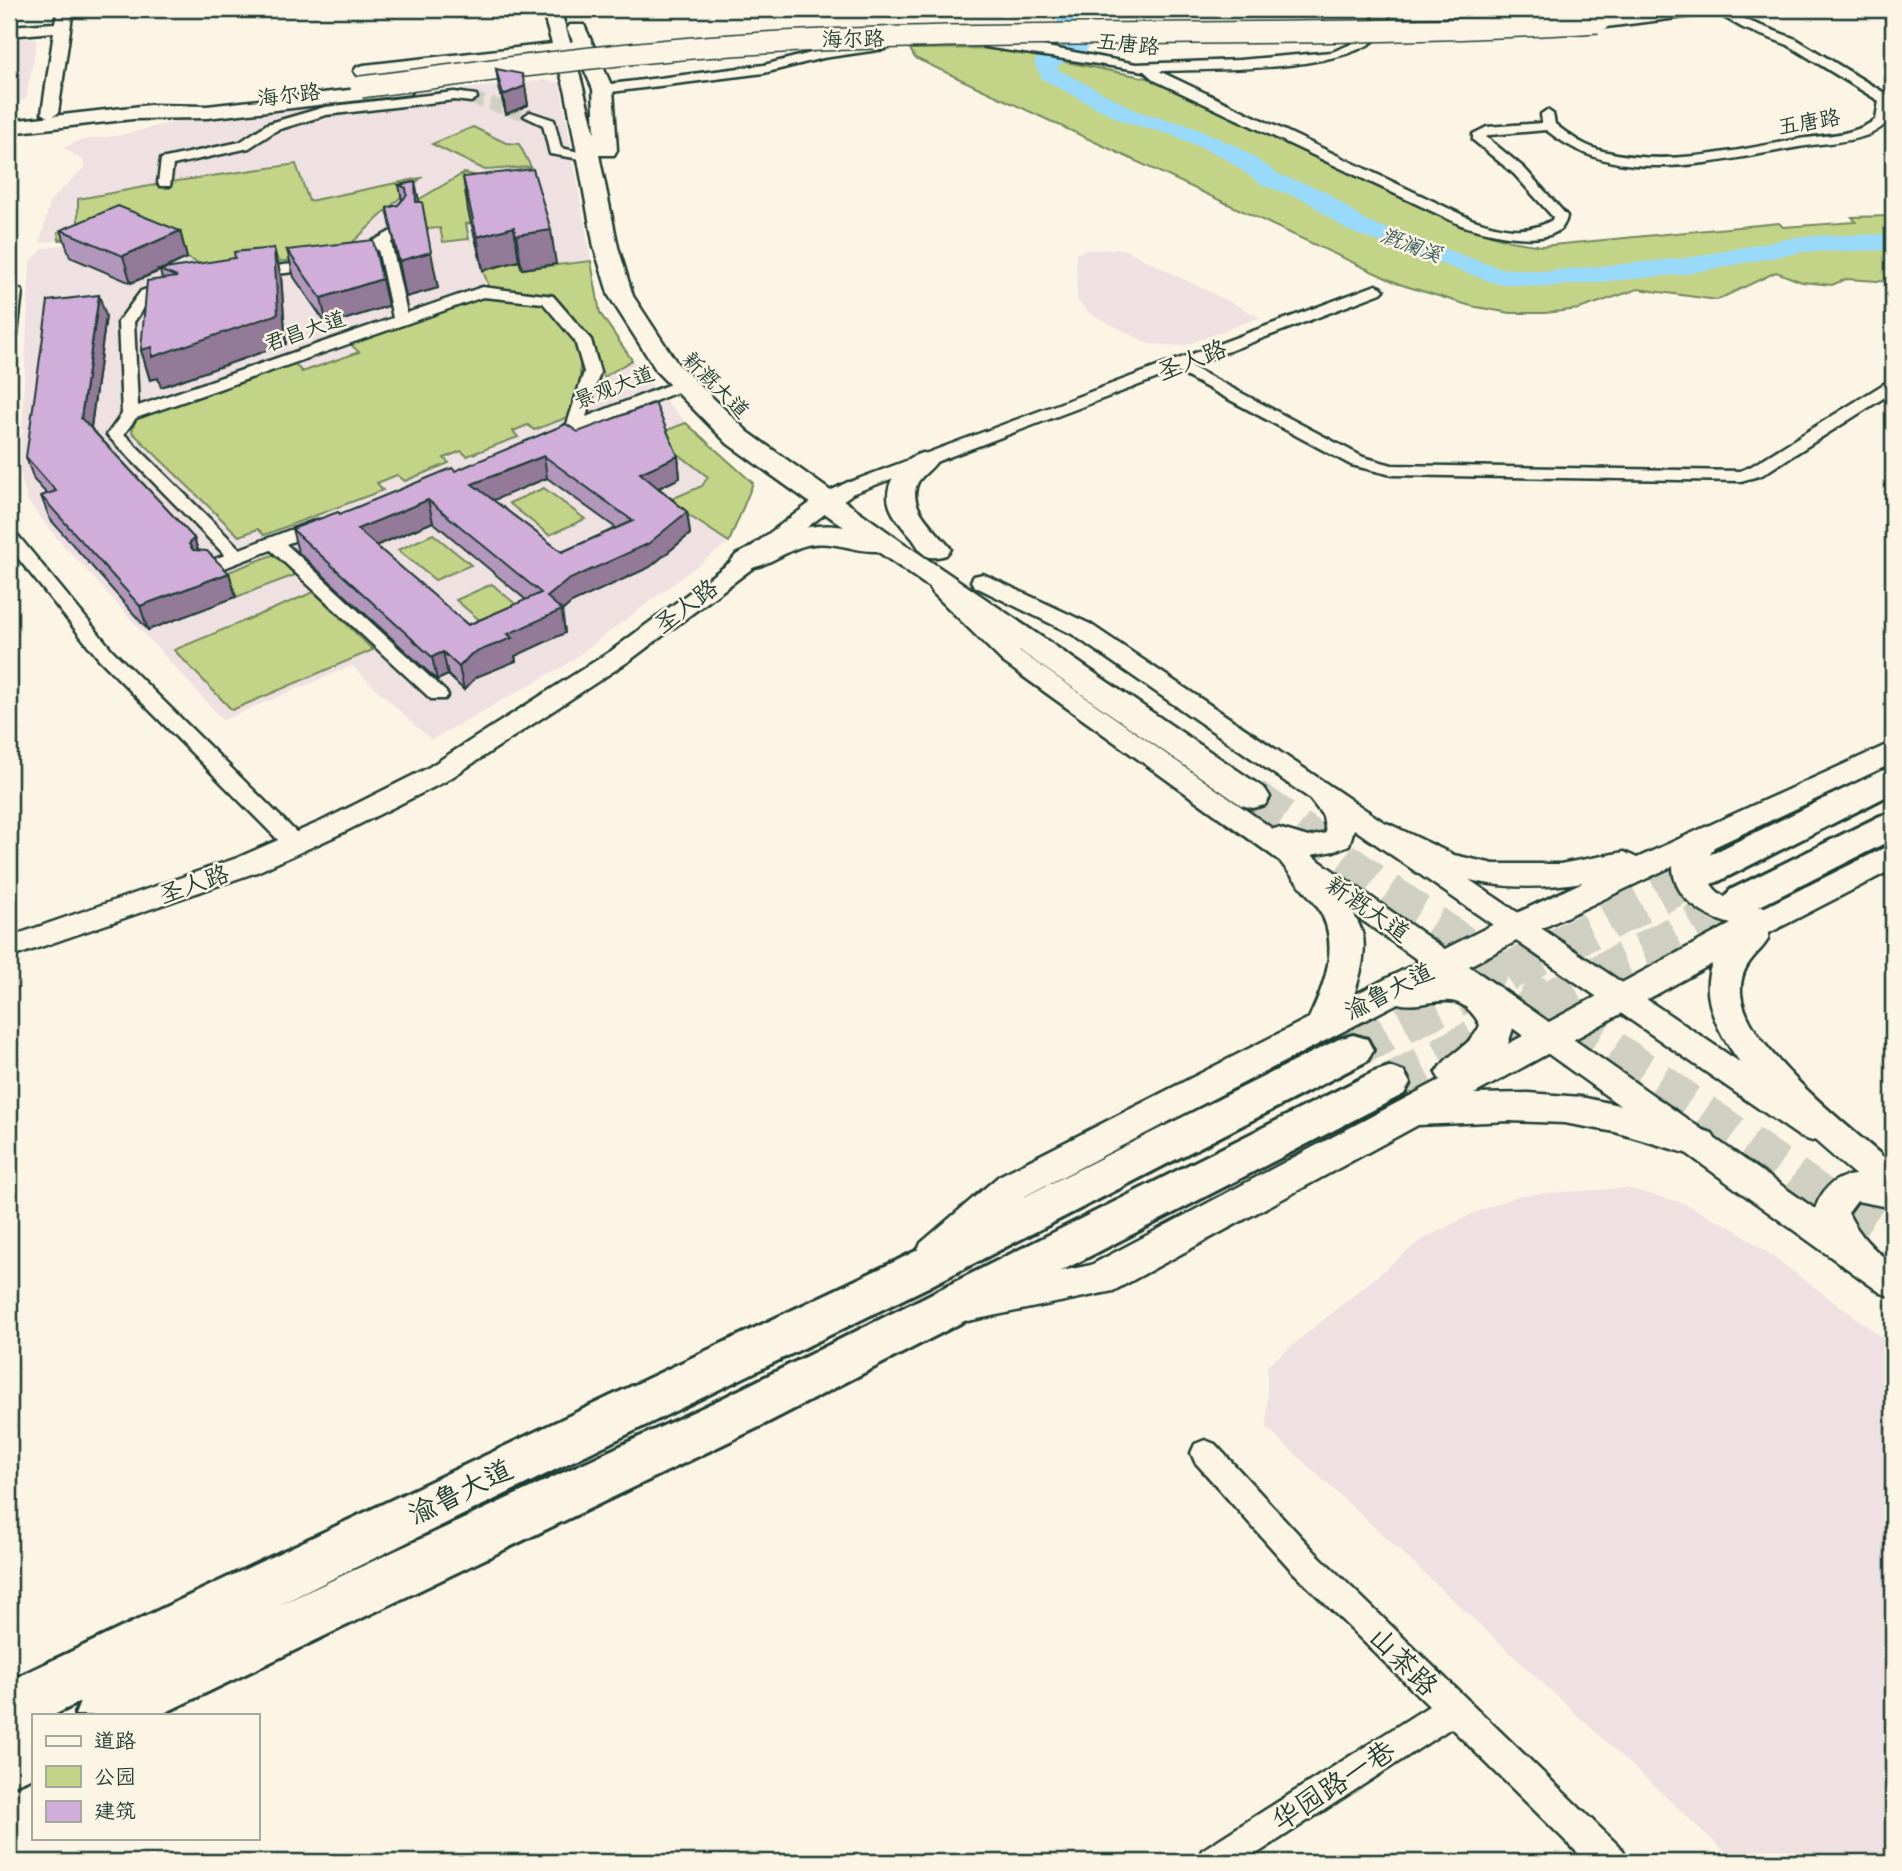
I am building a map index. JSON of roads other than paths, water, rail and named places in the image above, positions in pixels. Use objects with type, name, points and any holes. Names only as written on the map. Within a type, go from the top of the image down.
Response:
[{"type":"highway","name":"渝鲁大道","points":[[1702,858],[1893,779]]},
{"type":"highway","name":"渝鲁大道","points":[[1756,908],[1893,824]]},
{"type":"highway","name":"渝鲁大道","points":[[9,1709],[912,1274],[1338,1037]]},
{"type":"highway","name":"渝鲁大道","points":[[105,1714],[740,1413],[942,1310],[1400,1097]]},
{"type":"highway","points":[[9,1760],[32,1748]]},
{"type":"main road","points":[[551,9],[582,64]]},
{"type":"main road","points":[[567,9],[582,64]]},
{"type":"main road","name":"海尔路","points":[[1593,18],[1642,9]]},
{"type":"main road","name":"海尔路","points":[[9,117],[355,79],[775,42],[866,38],[1467,31],[1701,9]]},
{"type":"main road","points":[[355,79],[582,64]]},
{"type":"main road","points":[[126,113],[207,112],[582,64]]},
{"type":"main road","name":"新溉大道","points":[[582,64],[576,93],[606,247],[621,296],[667,368],[738,438],[837,495],[930,559],[1263,790],[983,581],[930,559],[892,548],[837,495],[689,363],[642,293],[582,64]]},
{"type":"main road","name":"海尔路","points":[[9,127],[126,113],[355,79]]},
{"type":"main road","points":[[163,99],[200,92]]},
{"type":"main road","points":[[923,461],[906,478],[899,496],[930,559]]},
{"type":"main road","points":[[746,561],[790,538],[813,533],[858,537],[892,548]]},
{"type":"main road","name":"渝鲁大道","points":[[1338,1037],[1379,996],[1444,962],[1516,926],[1702,858],[1893,751]]},
{"type":"main road","points":[[1378,831],[1453,866],[1503,876],[1532,877],[1702,858]]},
{"type":"main road","points":[[1292,855],[1323,890],[1343,920],[1349,953],[1342,987],[1338,1037]]},
{"type":"main road","name":"渝鲁大道","points":[[1400,1097],[1550,1038],[1622,1000],[1756,908],[1893,856]]},
{"type":"main road","points":[[1702,858],[1689,865],[1689,876],[1696,889],[1728,911],[1743,916],[1756,908]]},
{"type":"main road","points":[[1756,908],[1727,968],[1723,983],[1724,1002],[1732,1023],[1765,1069],[1888,1184]]},
{"type":"main road","points":[[1379,996],[1434,987],[1453,988],[1474,996],[1490,1008],[1497,1025],[1491,1042],[1400,1097]]},
{"type":"main road","points":[[1400,1097],[1506,1107],[1566,1109],[1628,1121],[1699,1143]]},
{"type":"street","points":[[50,113],[65,9]]},
{"type":"street","name":"五唐路","points":[[1147,68],[1158,77],[1466,222],[1506,233],[1540,232],[1559,222],[1560,216],[1519,171],[1478,137],[1487,131],[1548,119],[1573,143],[1595,152],[1634,160],[1684,162],[1866,130],[1884,118],[1889,103],[1792,43],[1716,9]]},
{"type":"street","name":"五唐路","points":[[582,64],[764,69],[809,56],[877,46],[985,43],[1042,50],[1108,65],[1147,68],[1299,60],[1334,55],[1358,46],[1376,33],[1384,11]]},
{"type":"street","points":[[9,31],[62,27]]},
{"type":"street","points":[[165,183],[166,162],[244,145],[272,127],[325,111],[454,96],[471,98]]},
{"type":"street","points":[[530,116],[549,123],[555,150],[588,158]]},
{"type":"street","points":[[229,276],[346,262],[406,227]]},
{"type":"street","points":[[383,240],[401,320]]},
{"type":"street","points":[[190,281],[176,282],[146,294],[126,322],[130,414],[115,435],[237,557]]},
{"type":"street","name":"圣人路","points":[[9,948],[247,865],[436,775],[620,656],[837,495],[1376,290]]},
{"type":"street","points":[[9,335],[14,291]]},
{"type":"street","name":"君昌大道","points":[[130,414],[482,292],[548,299],[583,340],[592,372],[574,427]]},
{"type":"street","points":[[1178,366],[1357,461],[1392,470],[1741,476],[1756,471],[1893,385]]},
{"type":"street","name":"景观大道","points":[[548,437],[684,384]]},
{"type":"street","points":[[586,392],[612,412]]},
{"type":"street","points":[[208,568],[339,517]]},
{"type":"street","points":[[9,536],[106,655],[295,844]]},
{"type":"street","points":[[274,542],[438,695]]},
{"type":"street","name":"新溉大道","points":[[930,559],[1012,657],[1885,1277]]},
{"type":"street","name":"新溉大道","points":[[983,581],[1081,629],[1888,1184]]},
{"type":"street","points":[[1252,826],[1293,844],[1310,847],[1327,845],[1339,838],[1342,827],[1337,813],[1314,787]]},
{"type":"street","points":[[1885,1277],[1841,1233],[1830,1213],[1834,1199],[1845,1190],[1888,1184]]},
{"type":"street","name":"山茶路","points":[[1205,1453],[1304,1562],[1611,1862]]},
{"type":"street","name":"华园路一巷","points":[[1214,1862],[1452,1709]]},
{"type":"waterway","name":"溉澜溪","points":[[1063,9],[1077,48],[1045,63],[1050,74],[1132,117],[1180,130],[1231,152],[1271,180],[1314,195],[1357,226],[1497,276],[1546,279],[1686,266],[1802,244],[1893,242]]},
{"type":"tunnel","points":[[471,98],[530,116]]},
{"type":"tunnel","points":[[1253,797],[1833,1203]]},
{"type":"tunnel","points":[[1353,1050],[1704,873]]},
{"type":"tunnel","points":[[1389,1083],[1743,899]]},
{"type":"tunnel","points":[[1830,1201],[1893,1245]]}]
